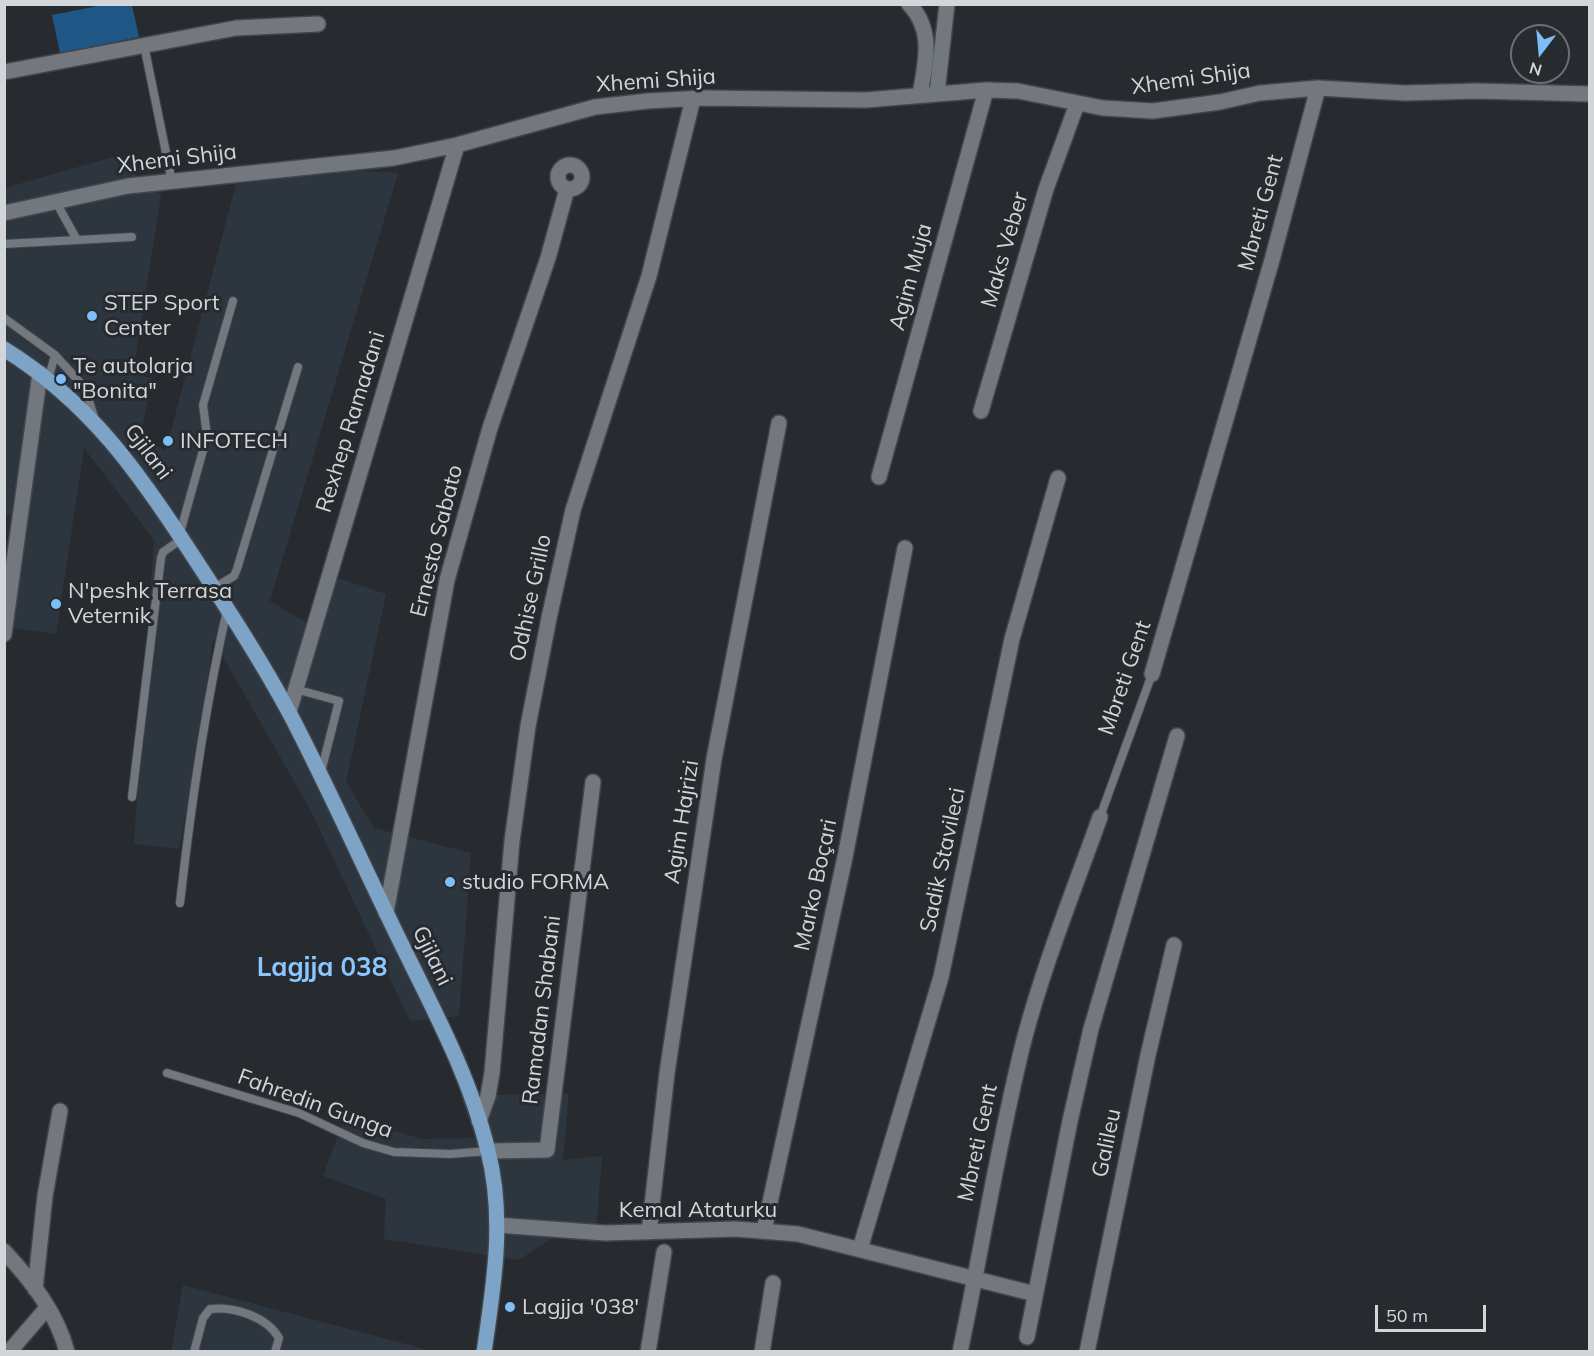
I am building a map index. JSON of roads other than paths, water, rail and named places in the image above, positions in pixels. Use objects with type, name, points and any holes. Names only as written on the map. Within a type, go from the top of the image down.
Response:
[{"type":"main road","name":"Gjilani","points":[[4,349],[44,376],[95,422],[140,479],[227,608],[289,712],[438,1020],[479,1120],[489,1152],[497,1225],[497,1257],[484,1352]]},
{"type":"street","points":[[909,4],[916,12],[926,33],[927,55],[920,94]]},
{"type":"street","points":[[937,93],[947,4]]},
{"type":"street","points":[[4,72],[236,28],[318,24]]},
{"type":"street","name":"Xhemi Shija","points":[[4,213],[128,186],[384,159],[457,145],[595,107],[693,99],[866,100],[986,90],[1017,91],[1077,104],[1126,111],[1153,111],[1220,102],[1260,93],[1317,88],[1405,93],[1477,91],[1590,94]]},
{"type":"street","name":"Mbreti Gent","points":[[1152,674],[1269,272],[1317,88]]},
{"type":"street","name":"Agim Muja","points":[[879,477],[986,90]]},
{"type":"street","name":"Odhise Grillo","points":[[479,1120],[488,1096],[492,1073],[519,783],[560,564],[585,466],[649,276],[693,99]]},
{"type":"street","name":"Maks Veber","points":[[981,411],[1046,189],[1077,104]]},
{"type":"street","name":"Rexhep Ramadani","points":[[289,712],[457,145]]},
{"type":"street","name":"Ernesto Sabato","points":[[386,913],[447,580],[487,439],[548,258],[567,189]]},
{"type":"street","points":[[4,634],[44,376]]},
{"type":"street","name":"Agim Hajrizi","points":[[649,1232],[666,1073],[714,759],[779,423]]},
{"type":"street","name":"Sadik Stavileci","points":[[860,1249],[941,977],[1012,639],[1058,478]]},
{"type":"street","name":"Marko Boçari","points":[[764,1230],[843,869],[905,548]]},
{"type":"street","points":[[1027,1337],[1091,1029],[1177,736]]},
{"type":"street","name":"Ramadan Shabani","points":[[489,1152],[547,1150],[593,782]]},
{"type":"street","name":"Mbreti Gent","points":[[960,1352],[975,1280],[988,1195],[1025,1037],[1100,817]]},
{"type":"street","name":"Galileu","points":[[1087,1352],[1148,1055],[1174,945]]},
{"type":"street","points":[[35,1288],[45,1196],[60,1111]]},
{"type":"street","name":"Kemal Ataturku","points":[[497,1225],[561,1231],[764,1230],[798,1234],[1035,1294]]},
{"type":"street","points":[[4,1251],[35,1288],[62,1334],[67,1352]]},
{"type":"street","points":[[648,1352],[664,1252]]},
{"type":"street","points":[[762,1352],[773,1283]]},
{"type":"street","points":[[9,1352],[47,1308]]},
{"type":"lane","points":[[144,45],[172,182]]},
{"type":"lane","points":[[56,202],[77,240]]},
{"type":"lane","points":[[4,244],[132,237]]},
{"type":"lane","points":[[132,797],[161,558],[168,548],[181,537],[207,436],[203,405],[233,301]]},
{"type":"lane","points":[[4,318],[55,355],[85,388],[95,422]]},
{"type":"lane","points":[[44,376],[55,355]]},
{"type":"lane","points":[[214,588],[234,576],[237,569],[298,367]]},
{"type":"lane","points":[[180,903],[208,696],[227,608]]},
{"type":"lane","name":"Mbreti Gent","points":[[1100,817],[1152,674]]},
{"type":"lane","points":[[295,689],[339,701],[320,774]]},
{"type":"lane","name":"Fahredin Gunga","points":[[167,1073],[299,1113],[363,1143],[394,1152],[450,1154],[489,1152]]},
{"type":"lane","points":[[195,1352],[203,1318],[210,1309],[218,1308],[243,1313],[269,1326],[279,1338],[275,1352]]},
{"type":"place","name":"STEP Sport Center","points":[[92,316]]},
{"type":"place","name":"Te autolarja \"Bonita\"","points":[[61,379]]},
{"type":"place","name":"INFOTECH","points":[[168,441]]},
{"type":"place","name":"N'peshk Terrasa Veternik","points":[[56,604]]},
{"type":"place","name":"studio FORMA","points":[[450,882]]},
{"type":"place","name":"Lagjja '038'","points":[[510,1307]]},
{"type":"district","name":"Lagjja 038","points":[[322,968]]}]
